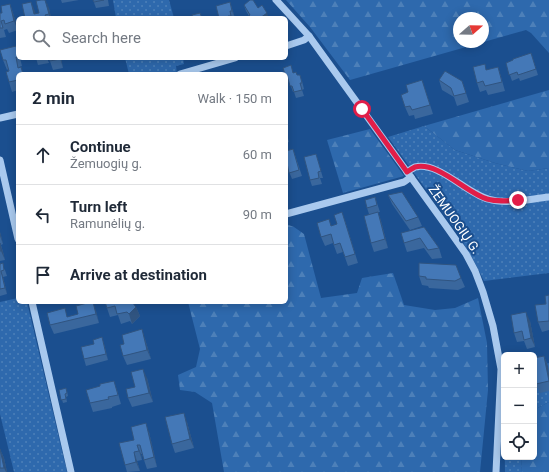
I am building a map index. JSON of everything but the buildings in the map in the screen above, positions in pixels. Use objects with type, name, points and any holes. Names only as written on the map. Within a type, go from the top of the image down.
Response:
[{"type":"street","name":"ŽEMUOGIŲ G.","points":[[276,0],[309,36],[466,254],[475,270],[493,326],[501,369],[496,472]]},
{"type":"street","points":[[288,45],[304,40],[309,36]]},
{"type":"street","points":[[187,72],[228,60]]},
{"type":"street","points":[[0,118],[16,114]]},
{"type":"street","points":[[0,160],[16,230]]},
{"type":"street","points":[[288,213],[404,182],[415,167],[434,169],[486,199],[502,202],[549,197]]},
{"type":"street","points":[[32,304],[71,472]]},
{"type":"green space","points":[[113,0],[169,0],[173,16],[116,16]]},
{"type":"green space","points":[[286,0],[549,0],[549,53],[531,33],[526,30],[489,41],[489,12],[453,12],[453,48],[463,48],[350,80],[310,27]]},
{"type":"green space","points":[[126,60],[183,60],[184,64],[176,66],[177,72],[128,72]]},
{"type":"green space","points":[[549,90],[549,168],[528,171],[495,163],[455,150],[424,126]]},
{"type":"green space","points":[[424,126],[455,150],[495,163],[528,171],[549,168],[549,273],[484,281],[457,232],[388,137]]},
{"type":"green space","points":[[370,129],[404,176],[343,193],[327,140]]},
{"type":"green space","points":[[288,225],[304,234],[321,298],[357,293],[362,278],[393,273],[404,305],[435,310],[455,308],[478,298],[487,343],[488,390],[480,472],[224,472],[212,403],[195,392],[180,390],[178,375],[196,367],[200,349],[189,304],[288,304]]},
{"type":"green space","points":[[16,298],[16,304],[27,304],[67,472],[14,472],[0,414],[0,302]]},
{"type":"green space","points":[[549,363],[549,402],[537,408],[537,388],[537,366]]},
{"type":"green space","points":[[549,402],[549,472],[522,472],[521,460],[537,460],[537,408]]},
{"type":"green space","points":[[505,460],[521,460],[522,472],[505,472]]},
{"type":"route","points":[[362,109],[407,172],[415,167],[434,169],[486,199],[502,202],[518,200]]}]
